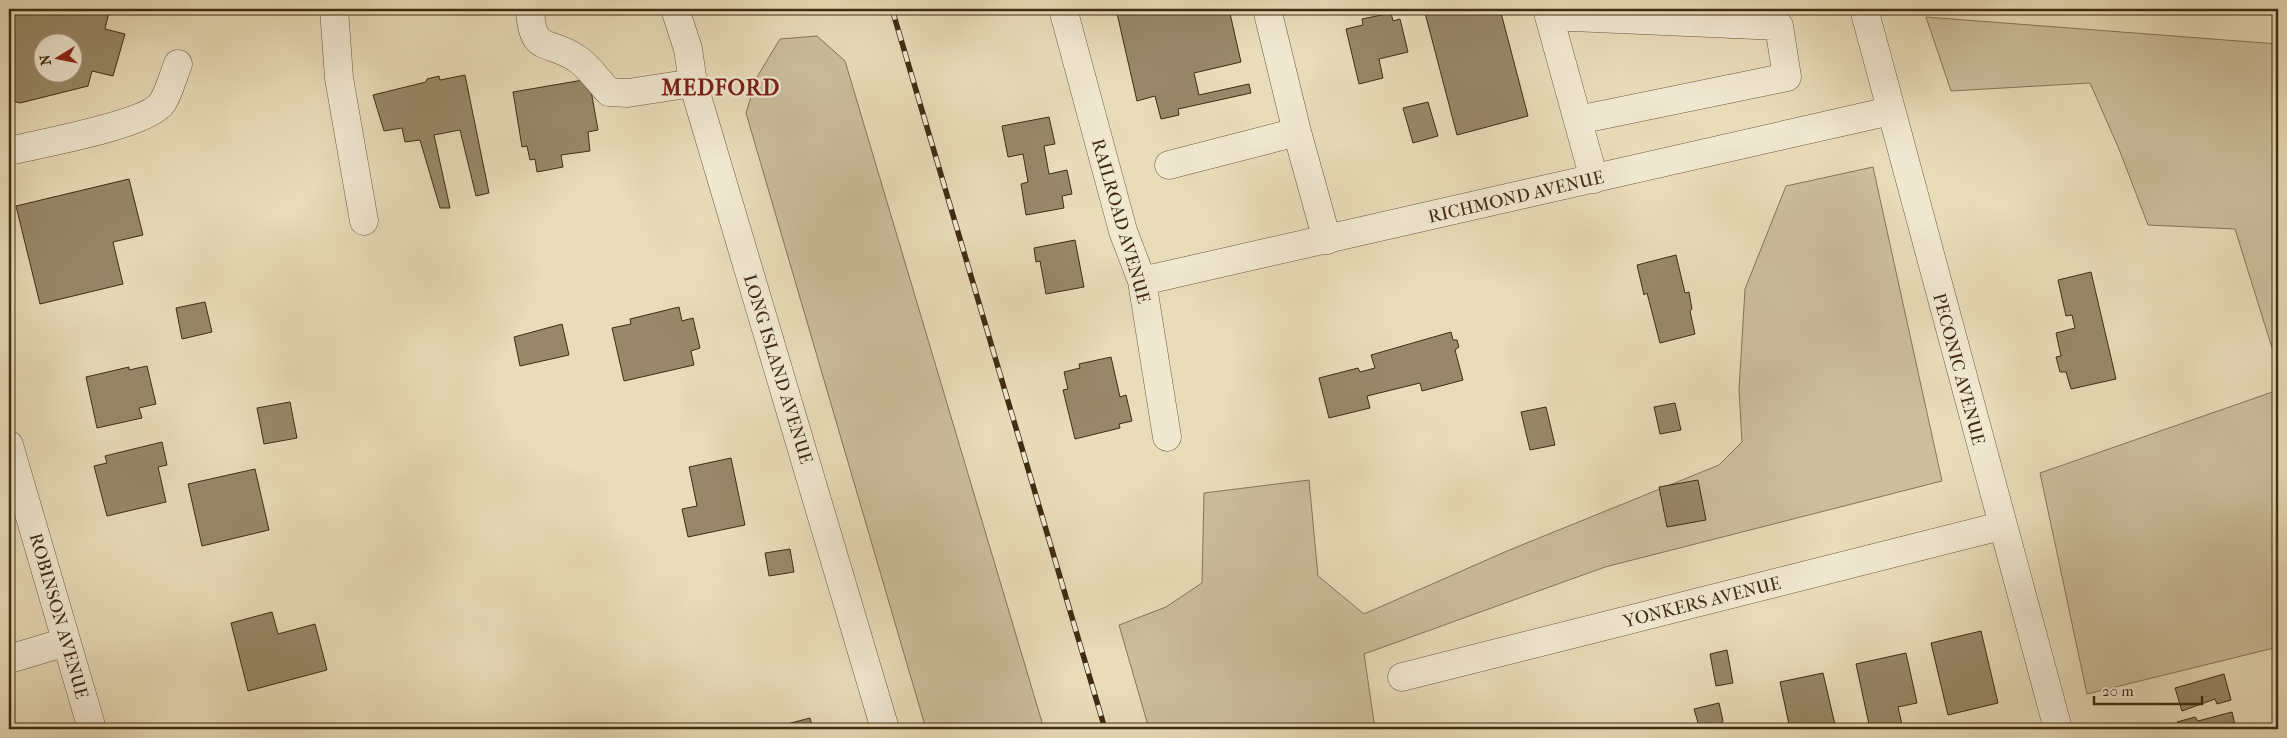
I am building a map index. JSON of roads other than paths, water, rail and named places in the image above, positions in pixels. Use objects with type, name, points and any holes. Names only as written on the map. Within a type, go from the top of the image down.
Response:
[{"type":"street","points":[[334,9],[339,78],[364,221]]},
{"type":"street","points":[[530,9],[534,34],[543,45],[575,57],[609,92],[628,93],[694,83]]},
{"type":"street","name":"LONG ISLAND AVENUE","points":[[675,9],[688,49],[694,83],[885,729]]},
{"type":"street","name":"RAILROAD AVENUE","points":[[1063,9],[1123,232],[1142,282],[1167,437]]},
{"type":"street","points":[[1267,9],[1297,132],[1327,240]]},
{"type":"street","name":"PECONIC AVENUE","points":[[1864,9],[2001,526],[2058,729]]},
{"type":"street","points":[[1578,120],[1787,77],[1779,26],[1548,12],[1594,179]]},
{"type":"street","points":[[9,152],[112,126],[151,113],[162,103],[178,64]]},
{"type":"street","name":"RICHMOND AVENUE","points":[[1142,282],[1890,111]]},
{"type":"street","points":[[1169,165],[1297,132]]},
{"type":"street","name":"ROBINSON AVENUE","points":[[9,450],[92,729]]},
{"type":"street","name":"YONKERS AVENUE","points":[[1402,677],[2001,526]]},
{"type":"street","points":[[9,658],[66,642]]},
{"type":"railway","points":[[892,9],[1105,729]]},
{"type":"district","name":"MEDFORD","points":[[721,87]]}]
